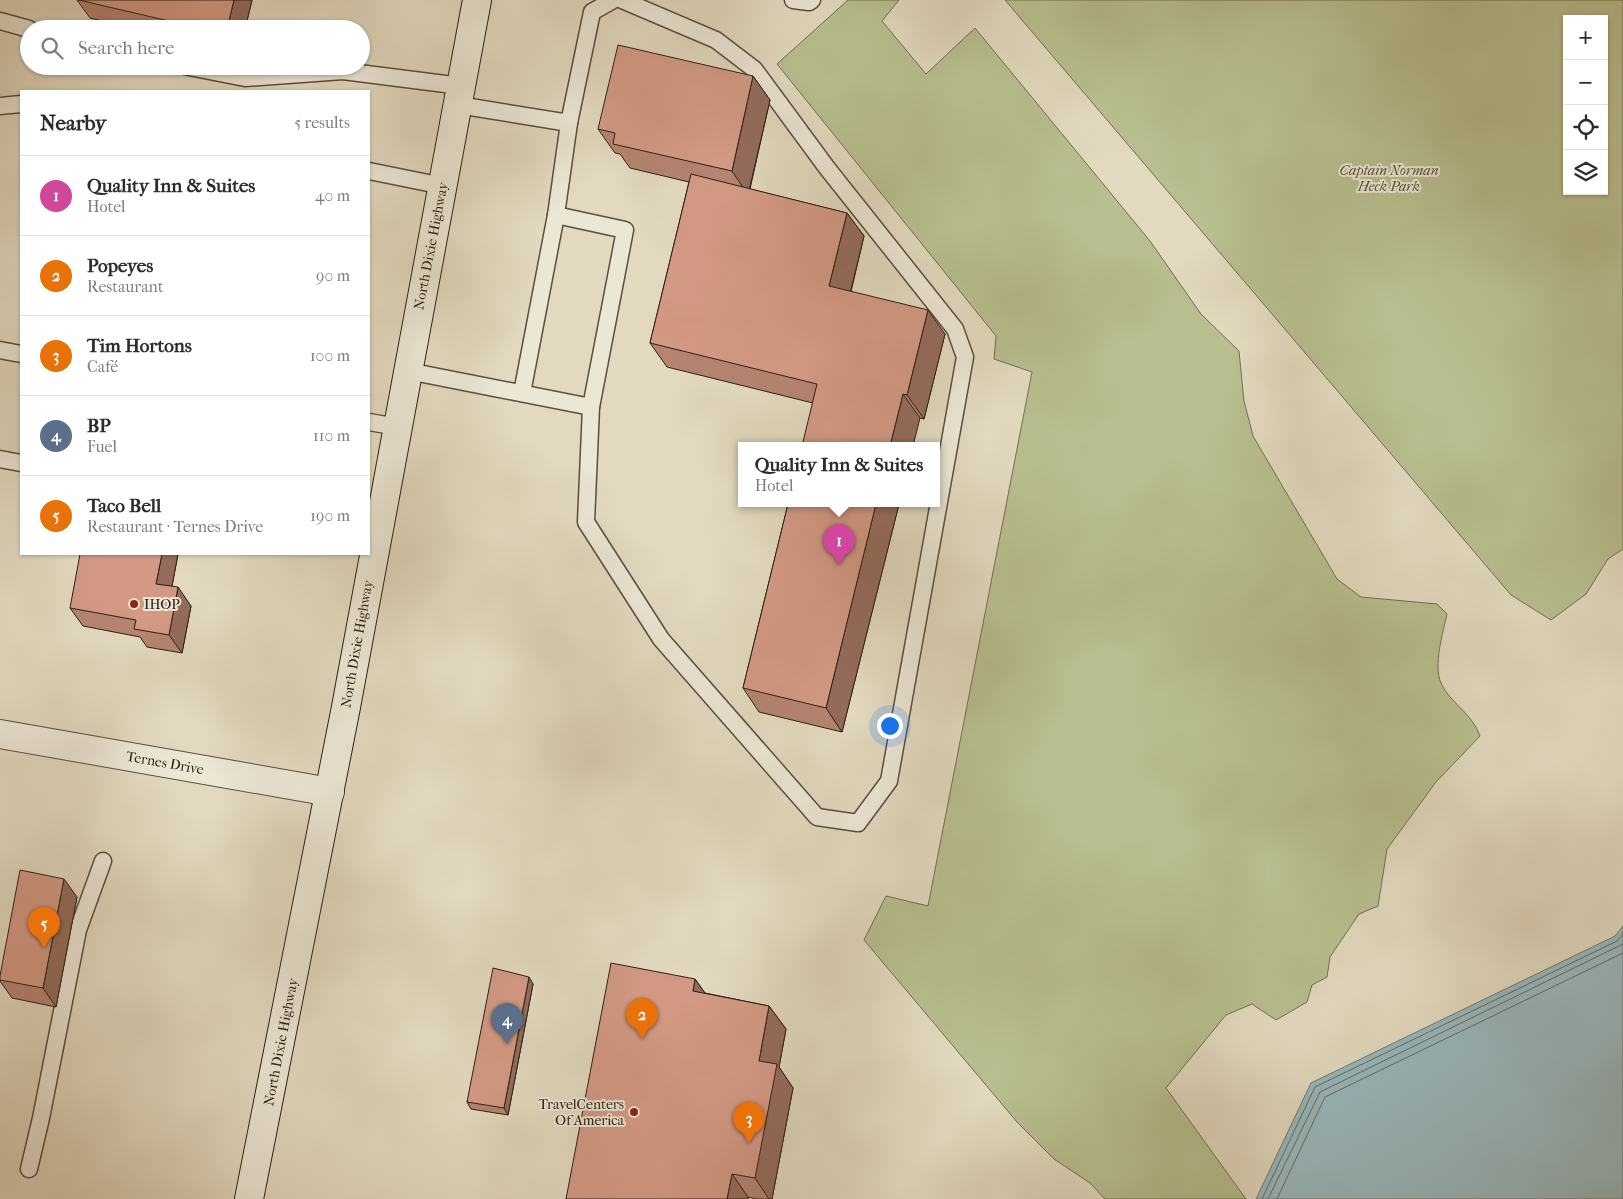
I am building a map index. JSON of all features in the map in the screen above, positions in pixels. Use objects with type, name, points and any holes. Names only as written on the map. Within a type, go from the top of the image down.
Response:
[{"type":"main road","name":"North Dixie Highway","points":[[370,545],[374,520],[398,427],[477,0]]},
{"type":"main road","name":"North Dixie Highway","points":[[249,1199],[330,792],[368,555]]},
{"type":"main road","name":"Ternes Drive","points":[[0,734],[330,792]]},
{"type":"lane","points":[[522,393],[556,215],[569,123],[592,12],[613,0]]},
{"type":"lane","points":[[622,0],[716,40],[754,69],[827,168],[956,329],[964,357],[940,493]]},
{"type":"lane","points":[[793,0],[809,2],[812,0]]},
{"type":"lane","points":[[0,21],[20,27]]},
{"type":"lane","points":[[230,75],[245,78],[287,75]]},
{"type":"lane","points":[[362,75],[459,95],[569,123]]},
{"type":"lane","points":[[0,106],[20,104]]},
{"type":"lane","points":[[370,171],[443,186]]},
{"type":"lane","points":[[556,215],[625,230],[592,406],[586,522],[661,638],[818,817],[858,823],[889,781],[937,507]]},
{"type":"lane","points":[[0,350],[20,354]]},
{"type":"lane","points":[[408,371],[592,406]]},
{"type":"lane","points":[[370,422],[398,427]]},
{"type":"lane","points":[[0,459],[20,463]]},
{"type":"lane","points":[[29,1169],[41,1118],[78,930],[103,861]]},
{"type":"green space","points":[[848,0],[899,0],[882,21],[926,74],[975,28],[1150,241],[1201,314],[1239,351],[1244,401],[1253,436],[1337,579],[1361,597],[1437,604],[1447,614],[1438,658],[1439,676],[1449,696],[1472,721],[1480,736],[1436,782],[1387,849],[1378,906],[1359,914],[1330,957],[1327,977],[1312,985],[1307,1002],[1276,1020],[1252,1004],[1226,1015],[1166,1088],[1246,1199],[1105,1199],[1090,1183],[1054,1159],[1017,1122],[864,940],[886,896],[928,906],[1032,372],[994,359],[996,336],[777,64]]},
{"type":"green space","name":"Captain Norman Heck Park","points":[[1005,0],[1623,0],[1623,549],[1608,559],[1586,594],[1551,620],[1511,595]]},
{"type":"water","points":[[1623,926],[1623,1199],[1256,1199],[1311,1083],[1615,936]]},
{"type":"building","points":[[79,0],[234,0],[229,20],[165,20]]},
{"type":"building","points":[[618,45],[753,76],[732,171],[613,144],[615,133],[598,129]]},
{"type":"building","points":[[691,174],[847,213],[829,286],[928,310],[907,395],[903,394],[891,442],[803,442],[817,384],[650,343]]},
{"type":"building","points":[[787,507],[875,507],[826,708],[743,688]]},
{"type":"building","name":"IHOP","points":[[80,555],[162,555],[156,584],[178,587],[169,635],[134,629],[136,620],[70,608]]},
{"type":"building","points":[[20,870],[64,879],[43,988],[0,980]]},
{"type":"building","points":[[611,963],[695,979],[693,991],[769,1006],[759,1061],[777,1064],[755,1178],[732,1174],[727,1199],[566,1199]]},
{"type":"building","points":[[493,968],[529,977],[504,1108],[467,1102]]},
{"type":"place","name":"Quality Inn & Suites","points":[[839,565]]},
{"type":"place","name":"IHOP","points":[[134,604]]},
{"type":"place","name":"Taco Bell","points":[[44,948]]},
{"type":"place","name":"Popeyes","points":[[642,1039]]},
{"type":"place","name":"BP","points":[[507,1044]]},
{"type":"place","name":"TravelCenters Of America","points":[[634,1112]]},
{"type":"place","name":"Tim Hortons","points":[[749,1143]]}]
